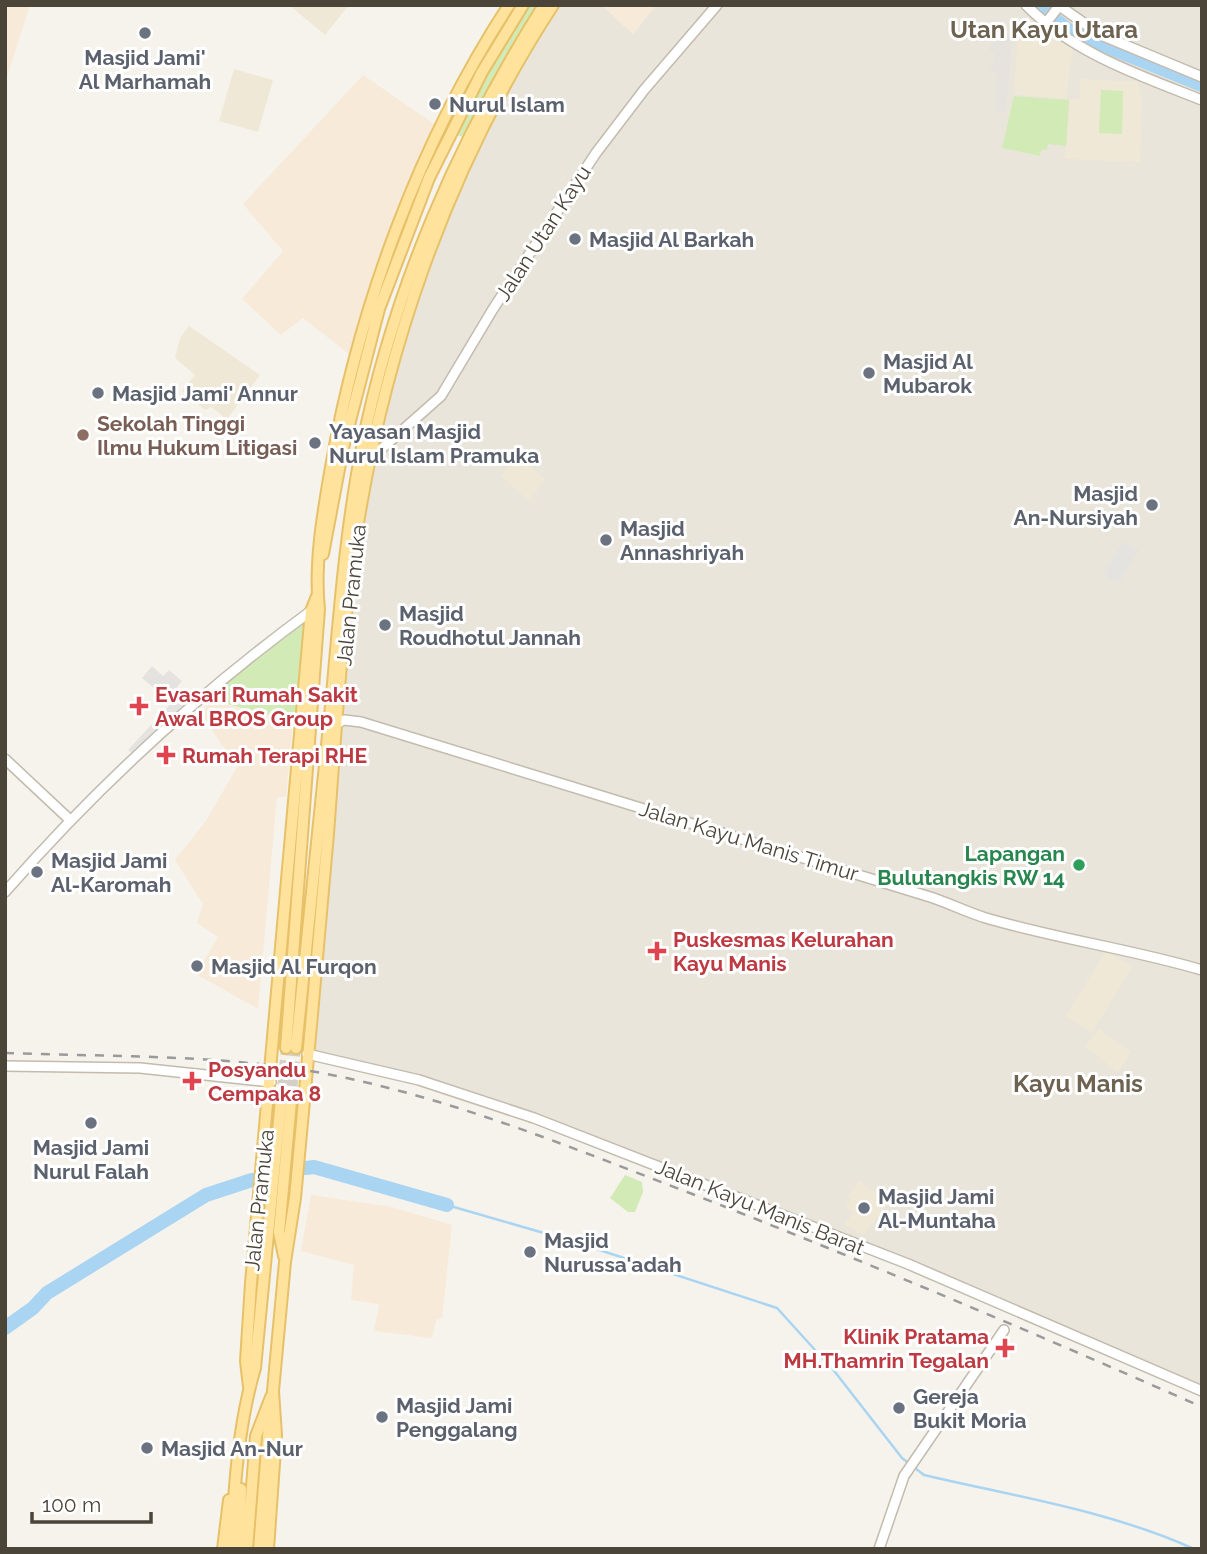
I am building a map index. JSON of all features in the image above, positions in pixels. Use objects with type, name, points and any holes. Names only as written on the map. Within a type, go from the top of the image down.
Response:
[{"type":"main road","name":"Jalan Pramuka","points":[[509,5],[434,139],[356,349],[338,422],[322,518],[319,609],[304,783],[291,1048],[309,909],[345,546],[363,445],[392,330],[431,223],[479,120],[517,47],[544,5]]},
{"type":"main road","name":"Jalan Pramuka","points":[[320,564],[360,371],[400,253],[418,204],[461,111],[523,5]]},
{"type":"main road","name":"Jalan Pramuka","points":[[268,1549],[276,1436],[273,1391],[285,1262],[291,1235],[297,1178],[354,552],[370,459],[401,330],[433,242],[478,140],[553,5]]},
{"type":"main road","points":[[501,40],[517,47]]},
{"type":"main road","points":[[478,140],[479,120]]},
{"type":"main road","points":[[404,216],[418,204]]},
{"type":"main road","points":[[385,266],[400,253]]},
{"type":"main road","name":"Jalan Pramuka","points":[[285,1262],[273,1177],[271,1082],[311,611],[318,596]]},
{"type":"main road","points":[[288,876],[299,901]]},
{"type":"main road","points":[[309,909],[323,885]]},
{"type":"main road","name":"Jalan Pramuka","points":[[236,1487],[249,1387],[255,1368],[273,1177],[286,1101],[285,1162],[273,1177],[261,1186],[246,1361],[249,1387]]},
{"type":"main road","points":[[260,1198],[269,1221]]},
{"type":"main road","points":[[258,1549],[263,1467],[273,1391]]},
{"type":"main road","points":[[247,1549],[256,1436],[273,1391]]},
{"type":"main road","name":"Jalan Pramuka","points":[[238,1472],[242,1504],[239,1549]]},
{"type":"main road","points":[[223,1549],[226,1512],[236,1487]]},
{"type":"main road","points":[[231,1549],[236,1487]]},
{"type":"street","name":"Jalan Utan Kayu","points":[[370,459],[441,396],[493,309],[596,153],[717,5]]},
{"type":"street","points":[[1026,5],[1101,57],[1202,100]]},
{"type":"street","points":[[1047,21],[1058,7],[1101,35],[1202,77]]},
{"type":"street","points":[[5,892],[69,819],[202,697],[311,611]]},
{"type":"street","name":"Jalan Kayu Manis Timur","points":[[338,723],[344,720],[361,722],[659,811],[710,832],[929,896],[986,918],[1051,936],[1152,955],[1202,970]]},
{"type":"street","points":[[5,759],[69,819]]},
{"type":"street","name":"Jalan Kayu Manis Barat","points":[[307,1054],[473,1096],[547,1123],[908,1264],[1202,1391]]},
{"type":"street","points":[[5,1066],[139,1068],[271,1082]]},
{"type":"street","points":[[879,1549],[907,1471],[1004,1330]]},
{"type":"shaded area","points":[[5,5],[30,5],[5,83]]},
{"type":"shaded area","points":[[289,5],[349,5],[325,35]]},
{"type":"shaded area","points":[[553,5],[602,5],[633,34],[656,5],[1202,5],[1202,1388],[907,1262],[412,1075],[307,1054],[354,552],[382,403],[460,176]]},
{"type":"shaded area","points":[[602,5],[656,5],[633,34]]},
{"type":"shaded area","points":[[992,19],[1012,38],[1006,113],[995,110],[997,72],[990,68],[996,55],[989,49],[994,40],[984,28]]},
{"type":"shaded area","points":[[1033,22],[1073,46],[1066,99],[1014,94],[1018,31]]},
{"type":"shaded area","points":[[234,69],[273,80],[258,132],[219,121]]},
{"type":"shaded area","points":[[363,75],[440,128],[422,167],[354,358],[303,318],[281,335],[242,299],[283,251],[243,204]]},
{"type":"shaded area","points":[[1080,79],[1138,82],[1142,102],[1140,162],[1065,159],[1070,99],[1080,99]]},
{"type":"shaded area","points":[[189,326],[260,375],[227,419],[211,407],[205,410],[182,391],[195,375],[175,358],[180,338]]},
{"type":"shaded area","points":[[517,456],[545,479],[529,501],[501,476]]},
{"type":"shaded area","points":[[1123,541],[1139,550],[1118,584],[1103,575]]},
{"type":"shaded area","points":[[152,666],[163,676],[169,670],[182,681],[167,699],[142,678]]},
{"type":"shaded area","points":[[176,698],[184,706],[133,754],[128,750]]},
{"type":"shaded area","points":[[213,701],[293,723],[286,797],[277,797],[258,1009],[196,974],[218,937],[197,923],[203,904],[175,860],[206,821],[237,767],[199,711]]},
{"type":"shaded area","points":[[1106,951],[1132,967],[1092,1032],[1066,1016]]},
{"type":"shaded area","points":[[1099,1029],[1131,1052],[1118,1072],[1085,1047]]},
{"type":"shaded area","points":[[860,1180],[874,1192],[879,1187],[889,1195],[883,1204],[885,1207],[864,1235],[844,1225],[853,1213],[846,1206],[851,1200],[848,1196]]},
{"type":"shaded area","points":[[311,1195],[392,1207],[452,1225],[442,1318],[436,1320],[432,1338],[374,1331],[379,1304],[351,1300],[354,1265],[301,1251]]},
{"type":"green space","points":[[528,5],[538,5],[464,138],[456,134],[483,80]]},
{"type":"green space","points":[[1101,90],[1123,91],[1122,134],[1099,133]]},
{"type":"green space","points":[[1014,96],[1069,100],[1066,146],[1048,144],[1047,150],[1041,150],[1040,156],[1002,148]]},
{"type":"green space","points":[[311,611],[300,724],[202,697]]},
{"type":"green space","points":[[625,1175],[642,1182],[643,1192],[635,1212],[628,1212],[610,1198]]},
{"type":"waterway","points":[[1037,5],[1071,32],[1202,85]]},
{"type":"waterway","points":[[306,1168],[314,1167],[447,1205]]},
{"type":"waterway","points":[[5,1328],[33,1308],[47,1293],[206,1195],[252,1180]]},
{"type":"waterway","points":[[447,1205],[575,1242],[777,1308],[835,1372],[902,1458],[924,1475],[1096,1514],[1194,1549]]},
{"type":"tunnel","points":[[281,1100],[286,1048]]},
{"type":"tunnel","points":[[291,1101],[296,1048]]},
{"type":"railway","points":[[5,1053],[247,1063],[327,1074],[463,1109],[748,1216],[1202,1407]]},
{"type":"place","name":"Masjid Jami' Al Marhamah","points":[[145,33]]},
{"type":"place","name":"Nurul Islam","points":[[435,104]]},
{"type":"place","name":"Masjid Al Barkah","points":[[575,239]]},
{"type":"place","name":"Masjid Al Mubarok","points":[[869,373]]},
{"type":"place","name":"Masjid Jami' Annur","points":[[98,393]]},
{"type":"place","name":"Sekolah Tinggi Ilmu Hukum Litigasi","points":[[83,435]]},
{"type":"place","name":"Yayasan Masjid Nurul Islam Pramuka","points":[[315,443]]},
{"type":"place","name":"Masjid An-Nursiyah","points":[[1152,505]]},
{"type":"place","name":"Masjid Annashriyah","points":[[606,540]]},
{"type":"place","name":"Masjid Roudhotul Jannah","points":[[385,625]]},
{"type":"place","name":"Evasari Rumah Sakit Awal BROS Group","points":[[139,706]]},
{"type":"place","name":"Rumah Terapi RHE","points":[[166,755]]},
{"type":"place","name":"Lapangan Bulutangkis RW 14","points":[[1079,865]]},
{"type":"place","name":"Masjid Jami Al-Karomah","points":[[37,872]]},
{"type":"place","name":"Puskesmas Kelurahan Kayu Manis","points":[[657,951]]},
{"type":"place","name":"Masjid Al Furqon","points":[[197,966]]},
{"type":"place","name":"Posyandu Cempaka 8","points":[[192,1081]]},
{"type":"place","name":"Masjid Jami Nurul Falah","points":[[91,1123]]},
{"type":"place","name":"Masjid Jami Al-Muntaha","points":[[864,1208]]},
{"type":"place","name":"Masjid Nurussa'adah","points":[[530,1252]]},
{"type":"place","name":"Klinik Pratama MH.Thamrin Tegalan","points":[[1005,1348]]},
{"type":"place","name":"Gereja Bukit Moria","points":[[899,1408]]},
{"type":"place","name":"Masjid Jami Penggalang","points":[[382,1417]]},
{"type":"place","name":"Masjid An-Nur","points":[[147,1448]]},
{"type":"district","name":"Utan Kayu Utara","points":[[1044,29]]},
{"type":"district","name":"Kayu Manis","points":[[1078,1083]]}]
